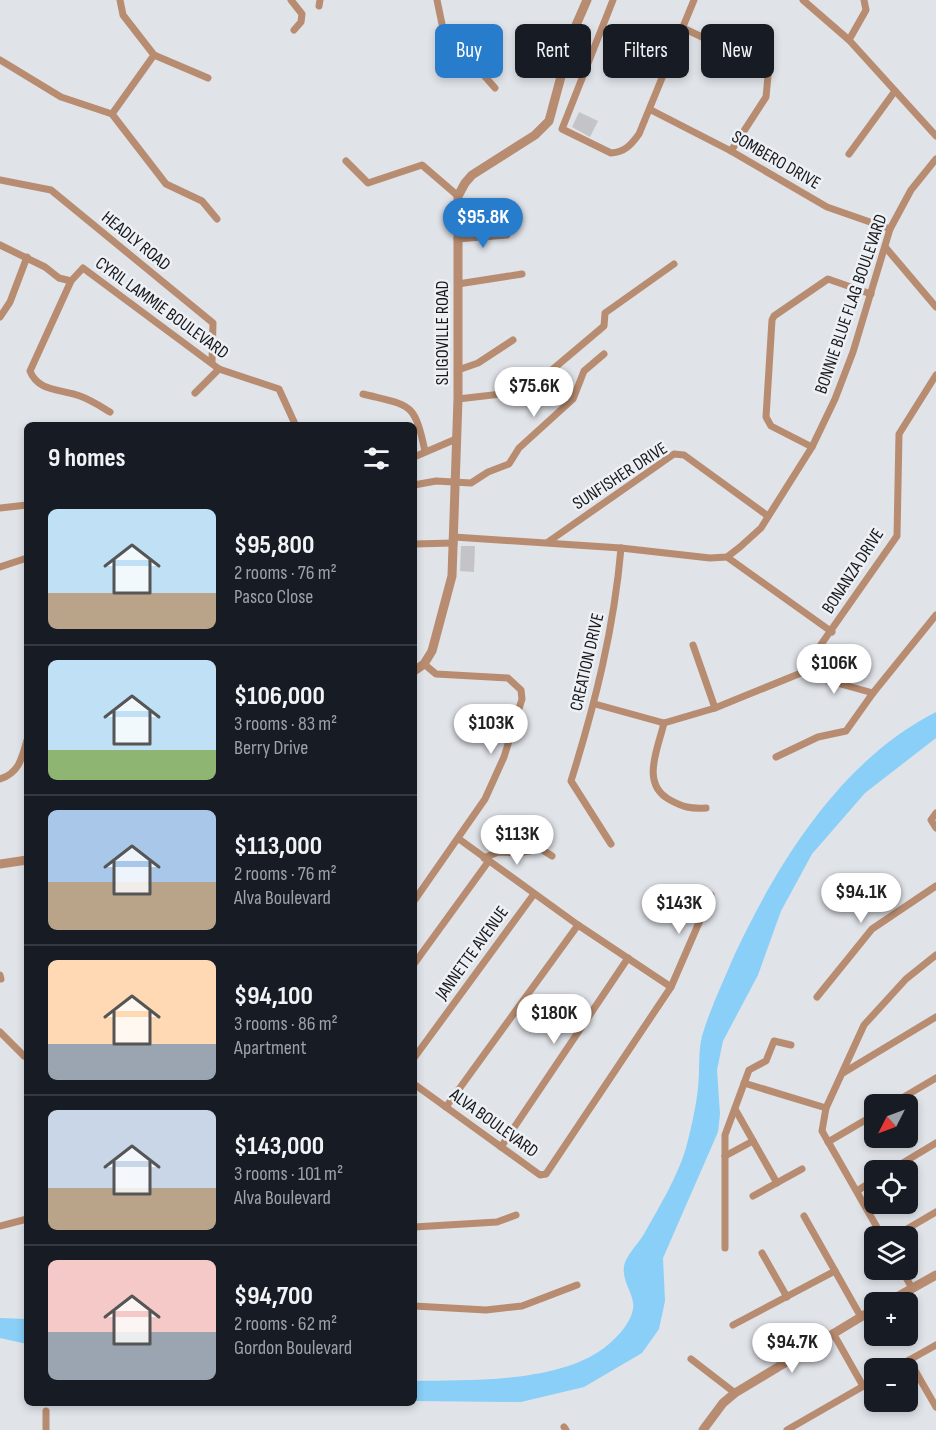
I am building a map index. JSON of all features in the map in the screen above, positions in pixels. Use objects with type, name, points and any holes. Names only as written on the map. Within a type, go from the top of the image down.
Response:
[{"type":"street","points":[[120,0],[123,15],[154,55],[208,78]]},
{"type":"street","points":[[291,0],[302,14],[301,22],[294,30]]},
{"type":"street","points":[[437,0],[443,29],[495,88]]},
{"type":"street","points":[[346,161],[368,183],[422,165],[458,196],[472,175],[536,135],[549,121],[573,32],[587,0]]},
{"type":"street","points":[[613,0],[562,129],[611,153],[619,152],[630,146],[639,134],[663,78]]},
{"type":"street","points":[[685,24],[694,0]]},
{"type":"street","points":[[804,0],[849,40],[936,136]]},
{"type":"street","points":[[849,40],[866,10],[864,0]]},
{"type":"street","points":[[689,31],[759,64],[768,76],[766,97],[730,151]]},
{"type":"street","points":[[112,114],[154,55]]},
{"type":"street","points":[[0,60],[61,97],[112,114],[166,184],[202,201],[217,219]]},
{"type":"street","points":[[849,154],[895,91]]},
{"type":"street","name":"SOMBERO DRIVE","points":[[651,110],[730,151],[827,207],[890,229]]},
{"type":"street","name":"BONNIE BLUE FLAG BOULEVARD","points":[[727,557],[761,528],[813,447],[836,399],[886,248],[890,229],[911,190],[935,163]]},
{"type":"street","name":"HEADLY ROAD","points":[[0,180],[51,190],[213,323],[212,362]]},
{"type":"street","name":"SLIGOVILLE ROAD","points":[[424,664],[432,651],[452,576],[458,399],[458,196]]},
{"type":"street","points":[[457,239],[507,235]]},
{"type":"street","name":"CYRIL LAMMIE BOULEVARD","points":[[0,245],[27,257],[59,278],[71,281],[81,270],[87,268],[219,369],[279,389],[294,422]]},
{"type":"street","points":[[886,248],[936,307]]},
{"type":"street","points":[[0,317],[10,302],[27,257]]},
{"type":"street","points":[[458,399],[527,392],[604,326],[605,313],[674,264]]},
{"type":"street","points":[[458,284],[522,274]]},
{"type":"street","points":[[813,447],[771,426],[766,417],[772,320],[828,279],[871,294]]},
{"type":"street","points":[[71,281],[30,371],[33,379],[46,388],[78,395],[110,412]]},
{"type":"street","points":[[458,370],[478,363],[513,340]]},
{"type":"street","points":[[417,484],[436,481],[471,483],[488,472],[509,464],[519,448],[573,399],[584,371],[604,354]]},
{"type":"street","points":[[195,393],[219,369]]},
{"type":"street","name":"BONANZA DRIVE","points":[[801,673],[832,632],[897,536],[899,434],[936,375]]},
{"type":"street","points":[[363,394],[395,402],[413,412],[417,418],[425,452]]},
{"type":"street","points":[[417,456],[456,439]]},
{"type":"street","name":"SUNFISHER DRIVE","points":[[547,543],[674,454],[684,455],[768,516]]},
{"type":"street","points":[[0,508],[24,504]]},
{"type":"street","points":[[417,544],[454,540],[547,543],[621,548],[710,558],[727,557],[832,632]]},
{"type":"street","name":"CREATION DRIVE","points":[[611,844],[570,781],[595,704],[617,597],[621,548]]},
{"type":"street","points":[[0,567],[24,559]]},
{"type":"street","points":[[776,757],[818,737],[846,731],[873,693],[936,615]]},
{"type":"street","points":[[693,645],[715,708]]},
{"type":"street","points":[[417,669],[424,664],[436,674],[508,678],[518,685],[522,694],[495,779],[459,839],[417,897]]},
{"type":"street","points":[[595,704],[664,723],[715,708],[801,673],[873,693]]},
{"type":"street","points":[[664,723],[652,771],[656,789],[663,796],[689,810],[705,808]]},
{"type":"street","points":[[0,779],[14,773],[24,750]]},
{"type":"street","points":[[936,813],[931,820],[936,828]]},
{"type":"street","points":[[459,839],[578,925],[671,987],[711,895]]},
{"type":"street","points":[[417,960],[486,860],[498,852],[518,853],[541,849],[552,856]]},
{"type":"street","points":[[0,864],[24,860]]},
{"type":"street","points":[[817,997],[872,929],[936,886]]},
{"type":"street","name":"JANNETTE AVENUE","points":[[417,1054],[534,894]]},
{"type":"street","points":[[446,1107],[578,925]]},
{"type":"street","points":[[876,1226],[822,1131],[826,1108],[864,1025],[906,979],[936,954]]},
{"type":"street","points":[[501,1147],[628,957]]},
{"type":"street","name":"ALVA BOULEVARD","points":[[417,1086],[540,1174],[546,1174],[671,987]]},
{"type":"street","points":[[843,1073],[936,1017]]},
{"type":"street","points":[[0,1032],[24,1056]]},
{"type":"street","points":[[724,1248],[725,1135],[749,1070],[765,1061],[772,1042],[792,1045]]},
{"type":"street","points":[[909,1094],[936,1078]]},
{"type":"street","points":[[744,1083],[826,1108]]},
{"type":"street","points":[[735,1109],[777,1183]]},
{"type":"street","points":[[828,1142],[864,1120]]},
{"type":"street","points":[[725,1156],[753,1141]]},
{"type":"street","points":[[908,1160],[936,1143]]},
{"type":"street","points":[[753,1196],[802,1169]]},
{"type":"street","points":[[856,1191],[864,1186]]},
{"type":"street","points":[[912,1226],[936,1212]]},
{"type":"street","points":[[417,1227],[497,1222],[516,1215]]},
{"type":"street","points":[[804,1216],[861,1317]]},
{"type":"street","points":[[0,1226],[24,1220]]},
{"type":"street","points":[[762,1253],[787,1297]]},
{"type":"street","points":[[733,1324],[835,1271]]},
{"type":"street","points":[[905,1292],[936,1275]]},
{"type":"street","points":[[907,1280],[912,1288]]},
{"type":"street","points":[[417,1306],[486,1310],[522,1306],[578,1285]]},
{"type":"street","points":[[704,1430],[723,1403],[735,1393],[864,1315]]},
{"type":"street","points":[[787,1430],[863,1386],[833,1333]]},
{"type":"street","points":[[913,1358],[936,1345]]},
{"type":"street","points":[[692,1359],[735,1393]]},
{"type":"street","points":[[918,1376],[936,1407]]},
{"type":"street","points":[[46,1411],[46,1430]]},
{"type":"water","points":[[936,712],[936,738],[865,793],[812,854],[781,911],[758,975],[723,1041],[717,1070],[720,1114],[718,1132],[663,1258],[665,1301],[659,1329],[642,1353],[584,1387],[521,1402],[417,1401],[417,1381],[512,1377],[563,1368],[604,1348],[624,1328],[633,1308],[624,1276],[625,1262],[662,1203],[686,1148],[699,1082],[702,1036],[734,956],[771,885],[792,850],[816,817],[871,757],[902,732]]},
{"type":"water","points":[[0,1318],[24,1319],[24,1343],[0,1338]]},
{"type":"building","points":[[579,112],[598,121],[590,137],[572,127]]},
{"type":"building","points":[[461,546],[475,546],[474,572],[460,571]]}]
